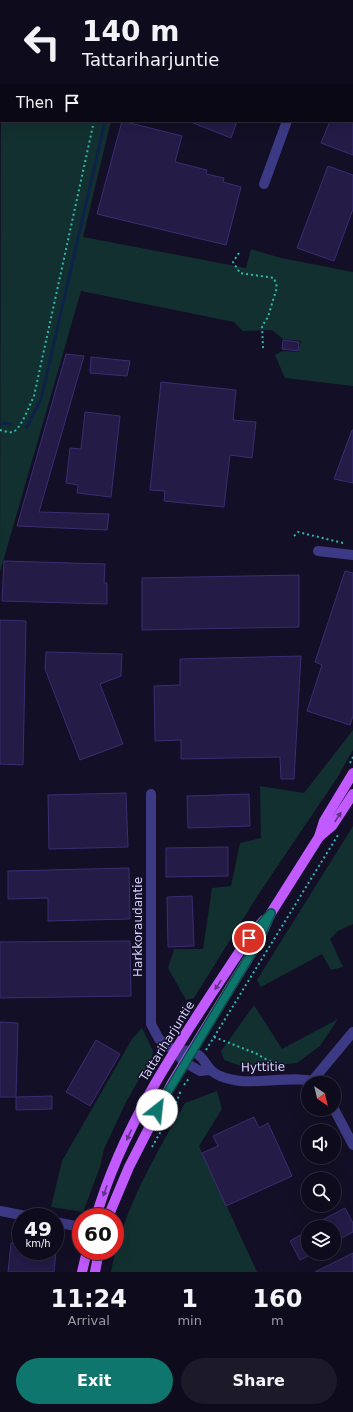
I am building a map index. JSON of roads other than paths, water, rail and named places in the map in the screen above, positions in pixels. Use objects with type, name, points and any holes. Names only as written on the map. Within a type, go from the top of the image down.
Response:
[{"type":"main road","name":"Tattariharjuntie","points":[[112,1208],[129,1167],[154,1115],[184,1062],[257,944],[271,913],[319,837],[324,821],[353,773]]},
{"type":"main road","name":"Tattariharjuntie","points":[[319,837],[332,826],[353,794]]},
{"type":"main road","name":"Tattariharjuntie","points":[[99,1208],[115,1165],[140,1111],[175,1050],[249,938],[271,913]]},
{"type":"main road","points":[[82,1272],[85,1260]]},
{"type":"main road","points":[[95,1272],[97,1260]]},
{"type":"street","points":[[264,184],[287,122]]},
{"type":"street","points":[[318,551],[353,554]]},
{"type":"street","name":"Harkkoraudantie","points":[[151,794],[152,1024],[159,1040],[175,1050]]},
{"type":"street","points":[[320,1076],[353,1032]]},
{"type":"street","points":[[175,1050],[191,1051]]},
{"type":"street","name":"Hyttitie","points":[[175,1050],[184,1062],[200,1071],[210,1070],[233,1080],[255,1083],[301,1079]]},
{"type":"street","name":"Hyttitie","points":[[191,1051],[206,1060],[210,1070]]},
{"type":"street","points":[[338,1116],[353,1145]]},
{"type":"street","points":[[0,1211],[12,1213]]},
{"type":"waterway","points":[[27,427],[41,399],[105,122]]},
{"type":"waterway","points":[[0,423],[10,424]]}]
